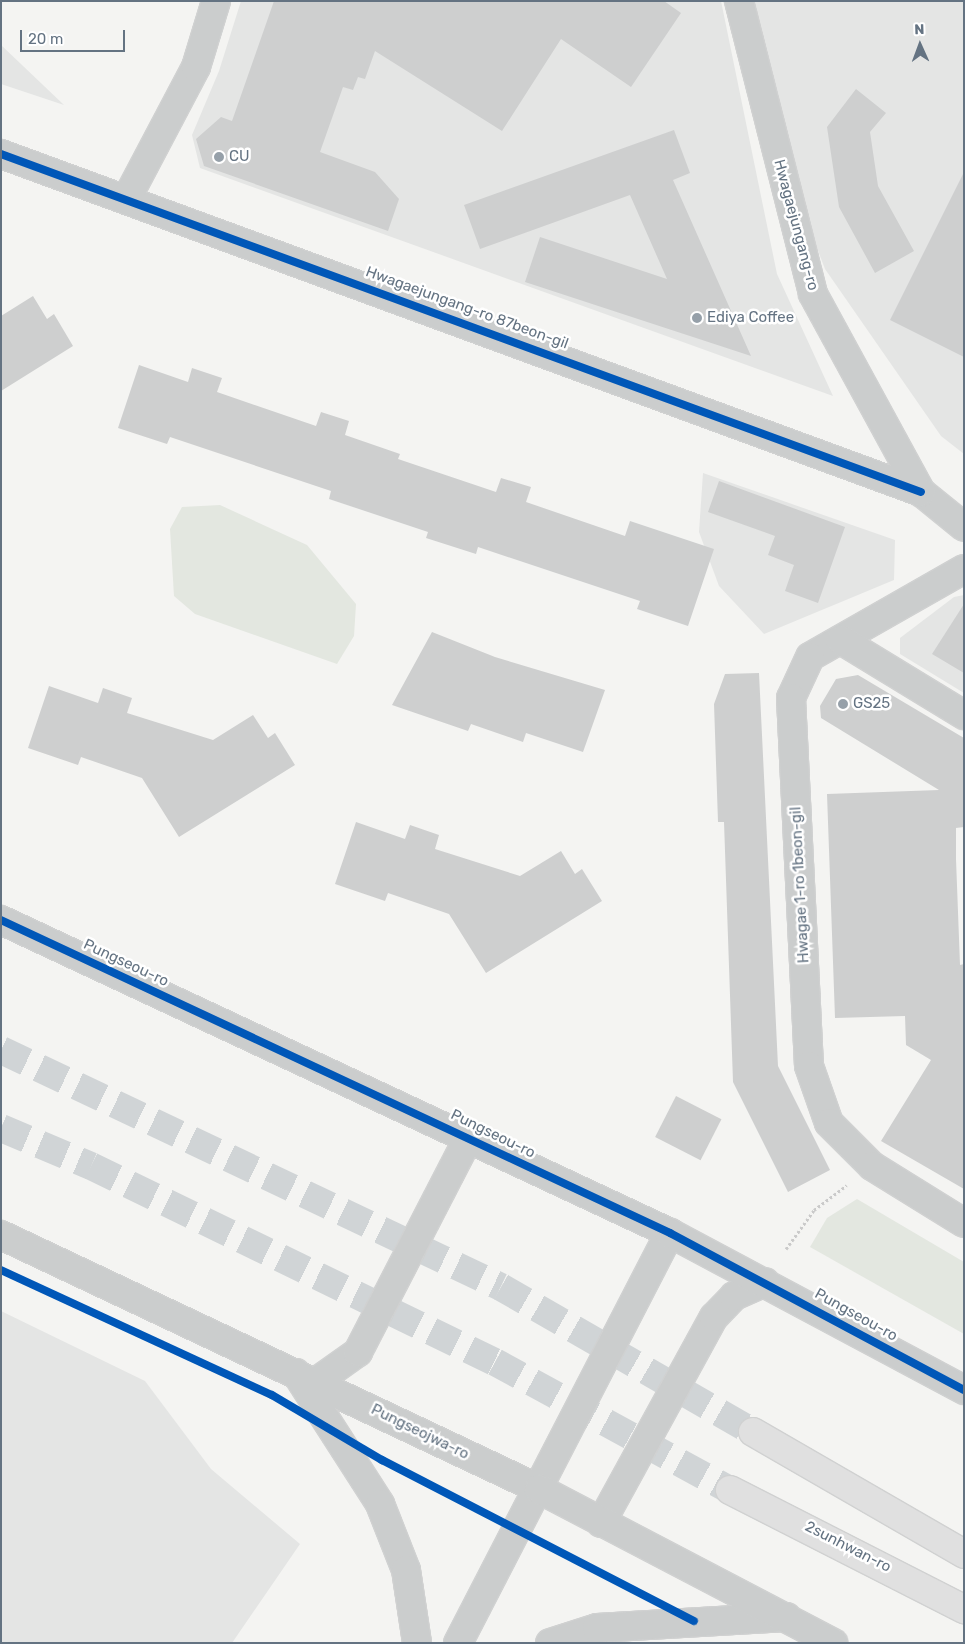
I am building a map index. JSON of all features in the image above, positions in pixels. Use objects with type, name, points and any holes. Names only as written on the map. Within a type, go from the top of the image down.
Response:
[{"type":"highway","points":[[752,1432],[964,1554]]},
{"type":"highway","name":"2sunhwan-ro","points":[[730,1490],[964,1610]]},
{"type":"street","points":[[127,198],[196,67],[216,1]]},
{"type":"street","name":"Hwagaejungang-ro","points":[[739,1],[813,294],[921,492],[964,527]]},
{"type":"street","name":"Hwagaejungang-ro 87beon-gil","points":[[1,154],[127,198],[921,492]]},
{"type":"street","name":"Hwagae 1-ro 1beon-gil","points":[[964,569],[810,657],[791,698],[809,1066],[829,1123],[872,1166],[964,1223]]},
{"type":"street","points":[[841,640],[964,715]]},
{"type":"street","name":"Pungseou-ro","points":[[1,920],[670,1233],[765,1282],[964,1390]]},
{"type":"street","points":[[417,1643],[406,1570],[380,1504],[306,1378],[358,1352],[468,1138]]},
{"type":"street","points":[[458,1643],[670,1233]]},
{"type":"street","name":"Pungseojwa-ro","points":[[1,1235],[539,1489],[601,1523],[787,1616],[833,1643]]},
{"type":"street","points":[[601,1523],[714,1317],[734,1296],[765,1282]]},
{"type":"street","points":[[550,1643],[597,1628],[787,1616]]},
{"type":"path","points":[[786,1248],[814,1210],[872,1166]]},
{"type":"shaded area","points":[[241,1],[721,1],[777,274],[833,396],[200,168],[192,135],[219,71]]},
{"type":"shaded area","points":[[752,1],[964,1],[964,454],[941,436],[825,269],[802,209]]},
{"type":"shaded area","points":[[1,45],[64,105],[1,84]]},
{"type":"shaded area","points":[[703,473],[895,540],[894,580],[764,634],[719,586],[699,532]]},
{"type":"shaded area","points":[[220,505],[307,545],[356,604],[354,636],[337,664],[195,614],[174,596],[170,529],[182,507]]},
{"type":"shaded area","points":[[964,595],[964,693],[900,654],[900,638],[954,597]]},
{"type":"shaded area","points":[[857,1199],[964,1262],[964,1334],[810,1247],[827,1218]]},
{"type":"shaded area","points":[[1,1311],[145,1381],[211,1469],[300,1544],[232,1643],[1,1643]]},
{"type":"building","points":[[274,1],[664,1],[681,13],[631,87],[561,39],[502,131],[375,51],[365,79],[358,77],[353,90],[343,87],[320,152],[375,172],[399,199],[388,231],[204,166],[196,139],[221,117],[232,121]]},
{"type":"building","points":[[856,89],[886,113],[870,132],[878,186],[914,251],[875,273],[839,207],[827,127]]},
{"type":"building","points":[[674,130],[690,173],[673,180],[751,356],[525,282],[540,237],[667,279],[630,195],[480,249],[464,205]]},
{"type":"building","points":[[964,172],[964,357],[890,320]]},
{"type":"building","points":[[33,296],[47,319],[54,314],[73,346],[1,391],[1,316]]},
{"type":"building","points":[[139,365],[188,382],[192,368],[222,378],[217,392],[316,426],[321,412],[349,421],[345,435],[400,454],[398,459],[496,492],[501,478],[531,487],[526,502],[625,536],[630,521],[714,549],[688,626],[637,609],[640,601],[478,547],[476,554],[426,538],[428,532],[329,499],[331,491],[170,437],[167,444],[118,428]]},
{"type":"building","points":[[719,481],[845,527],[818,603],[785,591],[794,565],[768,555],[775,536],[708,512]]},
{"type":"building","points":[[964,604],[964,673],[932,654]]},
{"type":"building","points":[[432,632],[495,657],[605,690],[583,752],[526,733],[523,742],[471,724],[468,731],[392,705]]},
{"type":"building","points":[[759,673],[778,1066],[830,1170],[788,1192],[733,1082],[724,822],[718,822],[714,704],[725,674]]},
{"type":"building","points":[[858,675],[964,738],[964,827],[956,828],[956,859],[960,965],[964,964],[964,1189],[881,1141],[931,1060],[906,1045],[905,1016],[835,1018],[827,794],[939,790],[821,718],[820,706],[836,679]]},
{"type":"building","points":[[49,686],[98,703],[103,688],[132,698],[127,713],[213,740],[253,715],[268,738],[275,733],[295,765],[179,837],[142,778],[81,757],[78,765],[28,748]]},
{"type":"building","points":[[356,822],[405,839],[410,825],[439,835],[435,849],[520,876],[561,851],[575,874],[582,869],[602,901],[486,973],[449,914],[388,893],[385,901],[335,884]]},
{"type":"building","points":[[676,1096],[721,1119],[701,1160],[655,1137]]},
{"type":"tunnel","points":[[1,1050],[501,1287],[753,1432]]},
{"type":"tunnel","points":[[1,1128],[91,1166],[495,1362],[730,1490]]},
{"type":"cycle path","points":[[1,154],[921,492]]},
{"type":"cycle path","points":[[1,920],[670,1233],[964,1390]]},
{"type":"cycle path","points":[[1,1270],[272,1395],[382,1460],[694,1621]]},
{"type":"place","name":"CU","points":[[219,157]]},
{"type":"place","name":"Ediya Coffee","points":[[697,318]]},
{"type":"place","name":"GS25","points":[[843,704]]}]
